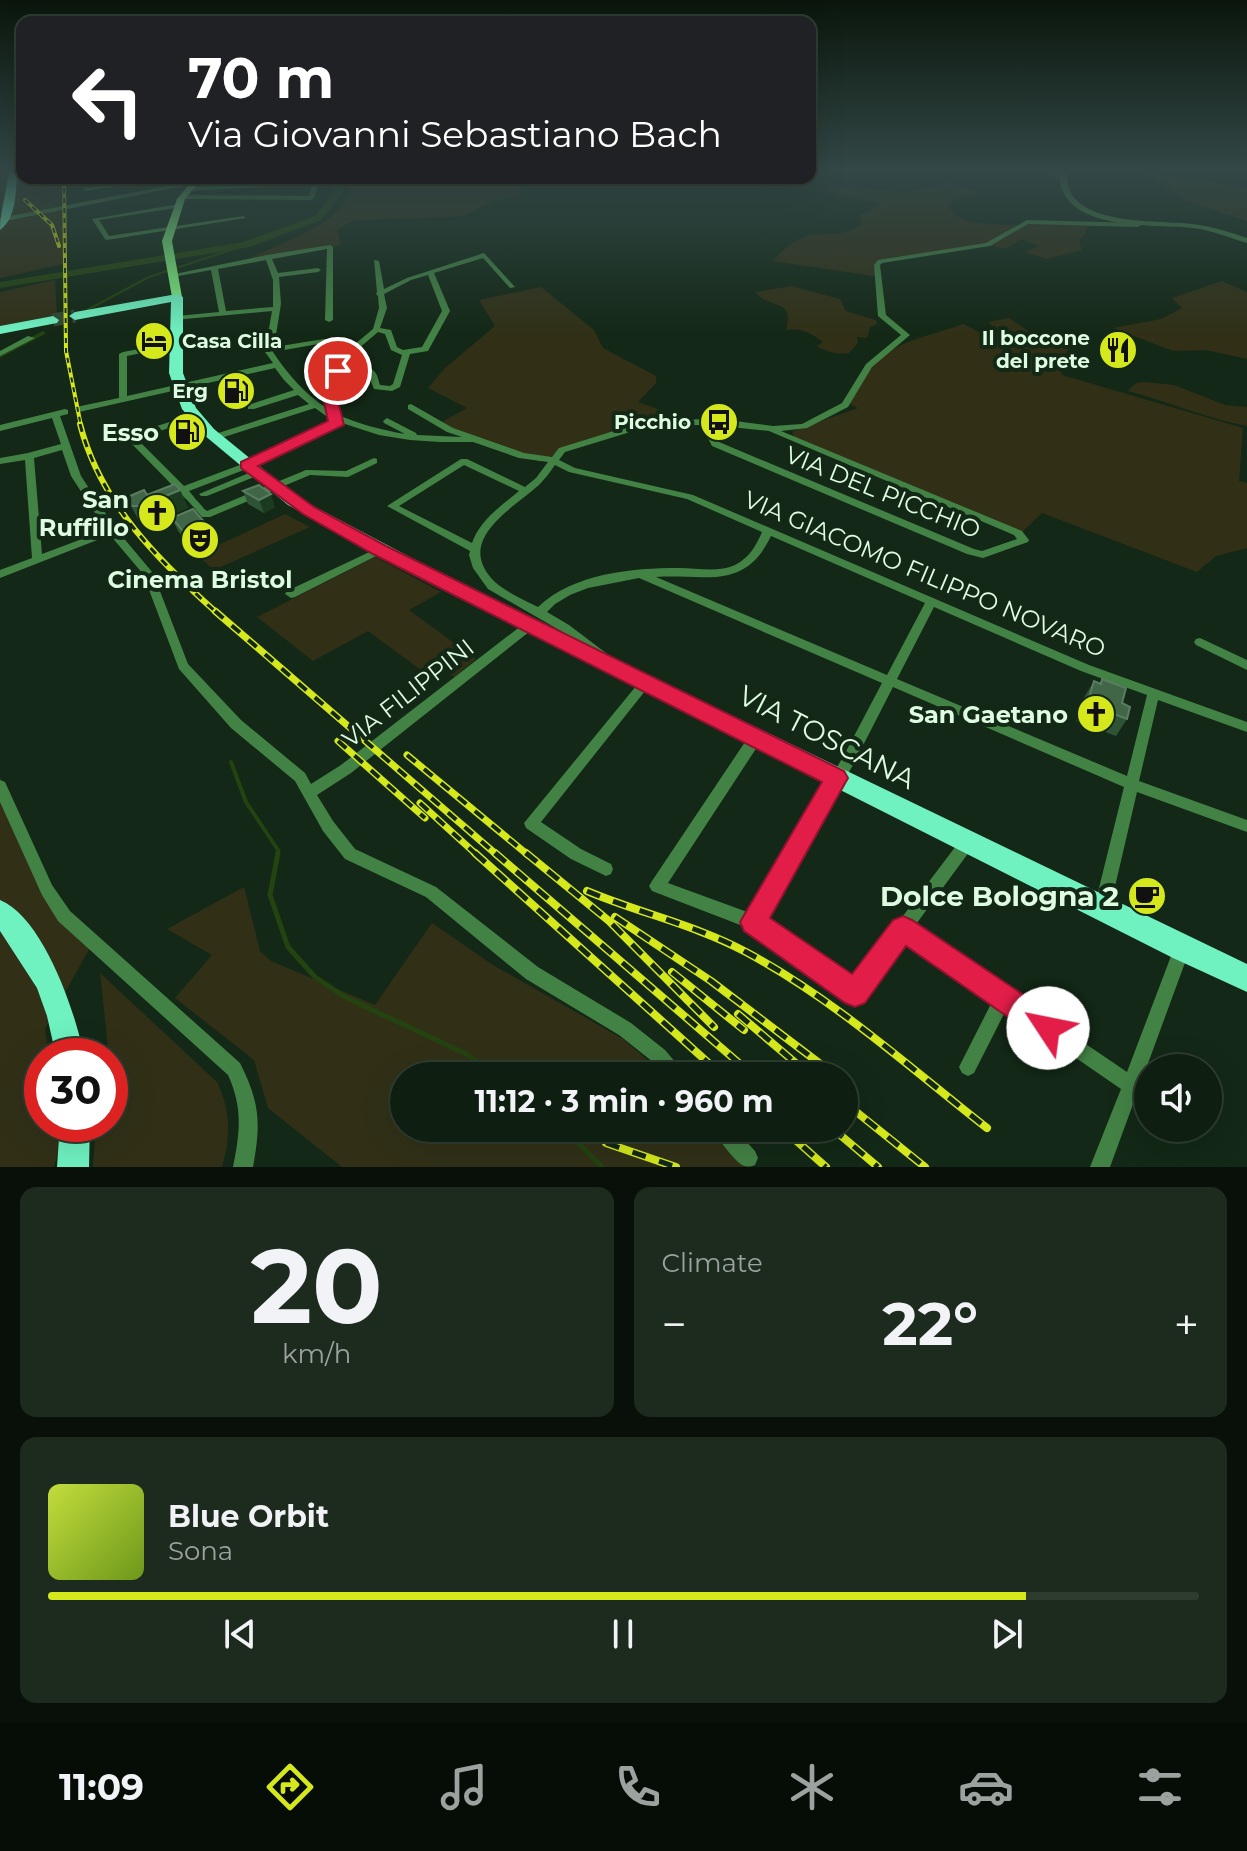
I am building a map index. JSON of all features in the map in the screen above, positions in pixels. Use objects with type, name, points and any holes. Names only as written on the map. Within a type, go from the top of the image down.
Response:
[{"type":"main road","name":"VIA TOSCANA","points":[[173,227],[167,246],[177,297],[179,387],[195,417],[272,486],[380,550],[534,619],[645,683],[1182,949],[1247,978]]},
{"type":"main road","points":[[75,316],[177,297]]},
{"type":"main road","points":[[0,330],[53,320]]},
{"type":"main road","points":[[0,912],[25,939],[50,983],[67,1038]]},
{"type":"main road","points":[[73,1167],[74,1142]]},
{"type":"street","points":[[100,224],[107,238],[193,224]]},
{"type":"street","points":[[534,619],[483,578],[475,549],[490,520],[539,480],[552,460],[567,448],[639,425],[704,422],[769,428],[804,426],[845,405],[869,366],[905,337],[905,331],[882,316],[877,265],[880,261],[980,247],[1022,224]]},
{"type":"street","points":[[1118,224],[1193,226],[1247,241]]},
{"type":"street","points":[[173,274],[330,247],[329,320]]},
{"type":"street","points":[[379,294],[430,272],[484,255],[512,287]]},
{"type":"street","points":[[267,257],[275,275],[278,294],[269,350],[276,365],[315,405],[336,420],[385,434],[476,440]]},
{"type":"street","points":[[336,420],[330,397],[340,360],[376,330],[383,308],[376,261]]},
{"type":"street","points":[[214,267],[223,314]]},
{"type":"street","points":[[275,275],[318,270]]},
{"type":"street","points":[[376,330],[388,332],[394,348],[406,354],[425,349],[445,317],[446,305],[430,272]]},
{"type":"street","points":[[177,318],[275,309]]},
{"type":"street","points":[[0,354],[31,338]]},
{"type":"street","points":[[269,350],[324,341]]},
{"type":"street","points":[[123,399],[123,354],[176,344]]},
{"type":"street","points":[[334,382],[352,371],[370,371],[377,387],[392,389],[397,385],[406,354]]},
{"type":"street","points":[[79,409],[276,365]]},
{"type":"street","points":[[251,407],[301,391]]},
{"type":"street","points":[[215,437],[315,405]]},
{"type":"street","points":[[411,407],[450,430],[476,440]]},
{"type":"street","points":[[0,428],[60,413],[65,446],[76,476],[115,534],[148,573],[164,608],[176,654],[190,676],[236,724],[288,764],[350,854],[431,892],[507,955],[625,1029],[664,1062]]},
{"type":"street","points":[[195,417],[147,432],[136,440],[206,515],[317,470],[352,473],[374,461]]},
{"type":"street","points":[[158,500],[204,494],[336,420]]},
{"type":"street","points":[[387,421],[417,437]]},
{"type":"street","name":"VIA DEL PICCHIO","points":[[704,422],[715,444],[971,552],[983,555],[1024,540],[1018,533],[769,428]]},
{"type":"street","points":[[369,423],[385,434]]},
{"type":"street","name":"VIA GIACOMO FILIPPO NOVARO","points":[[476,440],[522,456],[552,460],[584,473],[675,492],[1153,695],[1247,727]]},
{"type":"street","points":[[0,461],[65,446]]},
{"type":"street","points":[[32,455],[37,560]]},
{"type":"street","points":[[475,549],[392,506],[464,461],[526,491]]},
{"type":"street","points":[[188,495],[251,469]]},
{"type":"street","name":"VIA GIACOMO FILIPPO NOVARO","points":[[539,480],[558,473],[584,473]]},
{"type":"street","name":"VIA FILIPPINI","points":[[310,792],[405,724],[534,619],[560,594],[642,575],[733,570],[752,558],[768,530]]},
{"type":"street","points":[[0,574],[115,534]]},
{"type":"street","points":[[291,594],[380,550]]},
{"type":"street","points":[[642,575],[1133,785],[1247,826]]},
{"type":"street","points":[[753,922],[890,682],[931,602]]},
{"type":"street","points":[[1200,642],[1247,665]]},
{"type":"street","points":[[606,869],[576,854],[531,823],[645,683]]},
{"type":"street","points":[[1101,909],[1153,695]]},
{"type":"street","points":[[756,737],[657,886],[753,922],[855,993],[967,843]]},
{"type":"street","points":[[0,786],[47,890],[64,916],[234,1069],[247,1093],[251,1123],[243,1167]]},
{"type":"street","points":[[903,929],[1131,1085]]},
{"type":"street","points":[[1100,1167],[1182,949]]},
{"type":"street","points":[[968,1067],[1003,998]]},
{"type":"street","points":[[734,1142],[748,1158]]},
{"type":"shaded area","points":[[0,224],[63,224],[64,264],[0,278]]},
{"type":"shaded area","points":[[320,224],[346,224],[337,230],[341,245],[245,261]]},
{"type":"shaded area","points":[[861,224],[1017,225],[1006,233],[1022,224],[1093,225],[1085,229],[1086,233],[1079,241],[1082,250],[1047,259],[1024,252],[1039,246],[1021,239],[1006,249],[988,245],[889,260],[876,265],[880,277],[773,261],[799,239],[850,231]]},
{"type":"shaded area","points":[[55,280],[57,315],[0,326],[0,292]]},
{"type":"shaded area","points":[[1222,281],[1247,292],[1247,359],[1206,350],[1173,351],[1113,328],[1161,319],[1182,308],[1172,298]]},
{"type":"shaded area","points":[[792,286],[840,299],[846,311],[876,320],[877,324],[870,327],[867,338],[857,337],[858,343],[849,353],[825,350],[817,346],[823,342],[810,334],[786,330],[788,320],[784,308],[755,292]]},
{"type":"shaded area","points":[[541,287],[594,330],[603,348],[656,376],[656,383],[638,402],[660,410],[669,419],[586,439],[540,462],[440,423],[467,408],[428,388],[445,368],[495,326],[479,300]]},
{"type":"shaded area","points":[[1009,318],[1037,337],[1079,332],[1064,358],[1062,375],[1243,428],[1239,481],[1247,483],[1247,548],[1216,556],[1197,572],[1042,513],[1021,533],[793,439],[793,431],[858,408],[850,404],[861,383],[883,356],[896,348],[963,324],[981,333],[998,331],[988,322]]},
{"type":"shaded area","points":[[1136,383],[1174,385],[1225,405],[1247,407],[1247,426],[1128,391]]},
{"type":"shaded area","points":[[285,514],[310,527],[214,570],[197,555]]},
{"type":"shaded area","points":[[375,557],[441,592],[409,610],[476,659],[454,677],[447,672],[463,659],[450,650],[434,663],[440,667],[429,676],[368,631],[313,661],[257,617]]},
{"type":"shaded area","points":[[0,777],[58,900],[93,942],[45,1029],[46,1038],[24,1038],[24,1142],[59,1142],[54,1167],[0,1167]]},
{"type":"shaded area","points":[[244,887],[260,951],[271,961],[375,1005],[432,923],[493,965],[623,1039],[650,1062],[390,1062],[390,1142],[725,1142],[746,1167],[342,1167],[268,1108],[254,1060],[175,998],[212,955],[167,929]]},
{"type":"shaded area","points":[[100,973],[217,1082],[228,1124],[222,1167],[93,1167],[95,1142],[128,1142],[128,1038],[107,1038]]},
{"type":"building","points":[[175,484],[180,490],[142,506],[131,506],[130,496],[144,490],[147,495]]},
{"type":"building","points":[[259,485],[271,494],[259,500],[243,491]]},
{"type":"building","points":[[193,509],[213,532],[191,541],[172,518]]},
{"type":"building","points":[[1102,679],[1126,688],[1122,703],[1130,707],[1127,719],[1087,704],[1094,681],[1101,684]]},
{"type":"waterway","points":[[0,285],[246,245],[301,224]]},
{"type":"waterway","points":[[87,310],[149,277],[246,245]]},
{"type":"waterway","points":[[0,356],[43,333]]},
{"type":"waterway","points":[[231,762],[246,802],[278,850],[277,855]]},
{"type":"waterway","points":[[278,853],[270,895],[288,947],[315,977],[345,997],[478,1062]]},
{"type":"waterway","points":[[577,1142],[602,1167]]},
{"type":"tunnel","points":[[53,320],[75,316]]},
{"type":"railway","points":[[51,224],[59,246]]},
{"type":"railway","points":[[65,224],[66,351],[81,426]]},
{"type":"railway","points":[[80,424],[102,480],[134,529],[174,573],[217,613]]},
{"type":"railway","points":[[215,611],[497,855]]},
{"type":"railway","points":[[338,741],[425,818]]},
{"type":"railway","points":[[407,755],[528,855]]},
{"type":"railway","points":[[420,803],[477,855]]},
{"type":"railway","points":[[475,853],[707,1062]]},
{"type":"railway","points":[[495,853],[738,1062]]},
{"type":"railway","points":[[526,853],[609,921],[714,1027]]},
{"type":"railway","points":[[587,891],[707,934],[746,952],[810,991],[987,1128]]},
{"type":"railway","points":[[615,917],[711,981],[818,1062]]},
{"type":"railway","points":[[672,972],[744,1030]]},
{"type":"railway","points":[[738,1014],[795,1062]]},
{"type":"railway","points":[[858,1113],[925,1167]]},
{"type":"railway","points":[[798,1142],[826,1167]]},
{"type":"railway","points":[[849,1142],[878,1167]]},
{"type":"railway","points":[[606,1143],[676,1167]]},
{"type":"place","name":"Casa Cilla","points":[[154,341]]},
{"type":"place","name":"Il boccone del prete","points":[[1118,350]]},
{"type":"place","name":"Erg","points":[[236,391]]},
{"type":"place","name":"Picchio","points":[[719,422]]},
{"type":"place","name":"Esso","points":[[187,432]]},
{"type":"place","name":"San Ruffillo","points":[[157,513]]},
{"type":"place","name":"Cinema Bristol","points":[[200,540]]},
{"type":"place","name":"San Gaetano","points":[[1096,714]]},
{"type":"place","name":"Dolce Bologna 2","points":[[1147,896]]},
{"type":"route","points":[[338,371],[330,397],[334,419],[339,422],[247,465],[308,511],[380,550],[836,778],[753,922],[855,993],[903,929],[1048,1028]]}]
